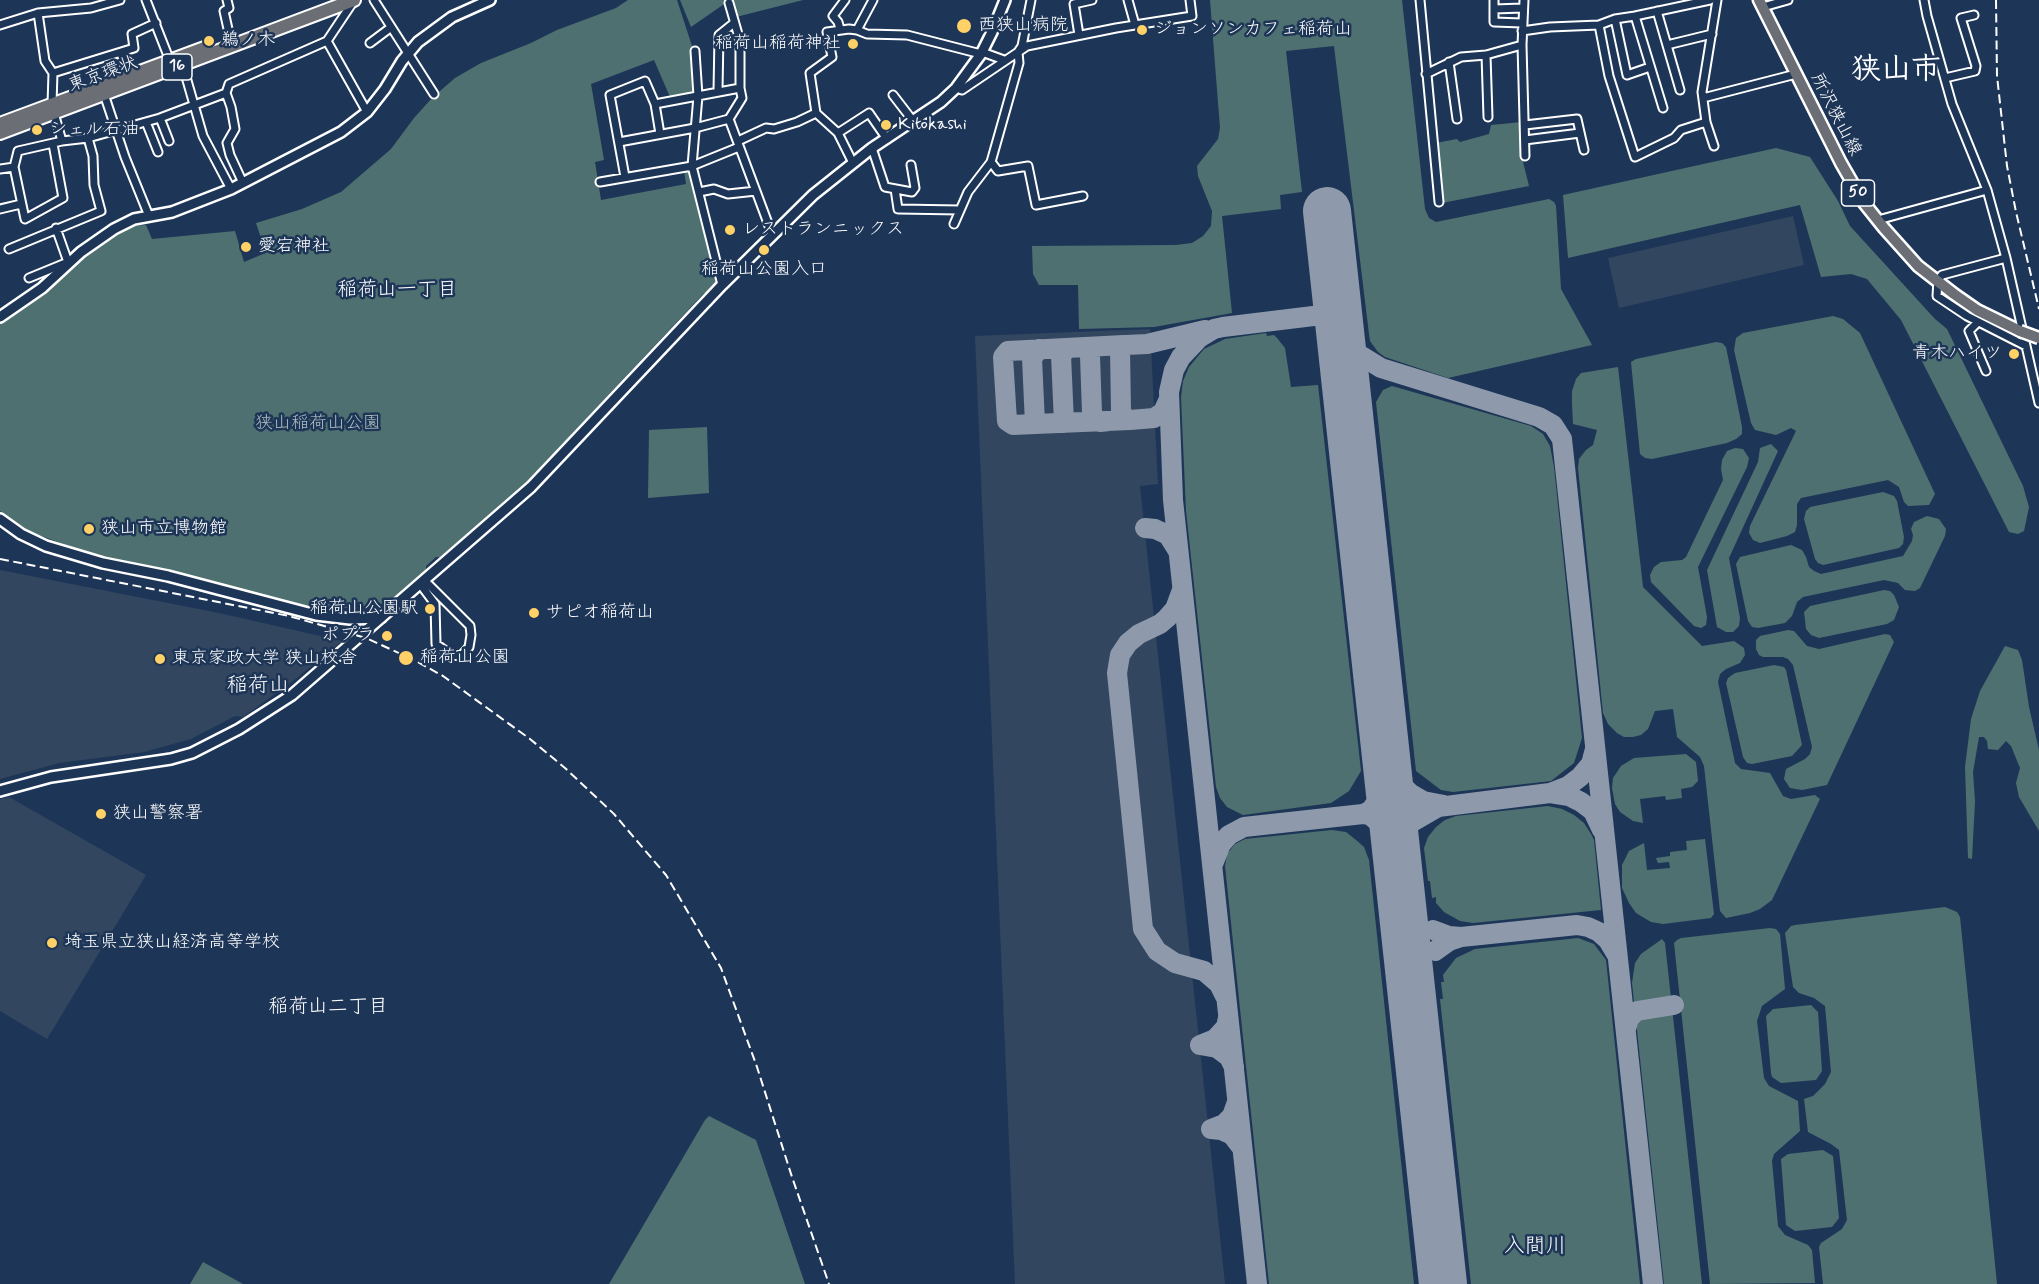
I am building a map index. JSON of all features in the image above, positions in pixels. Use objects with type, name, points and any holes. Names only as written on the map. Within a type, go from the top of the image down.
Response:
[{"type":"highway","name":"東京環状","points":[[0,124],[104,94],[230,38],[333,0]]},
{"type":"highway","name":"東京環状","points":[[0,133],[128,76],[354,0]]},
{"type":"main road","name":"所沢狭山線","points":[[1761,4],[1841,163],[1864,203],[1878,220],[1918,266],[1954,294],[1977,310],[2039,338]]},
{"type":"street","points":[[0,25],[38,13],[120,0]]},
{"type":"street","points":[[146,0],[156,23],[178,61],[203,136],[231,189]]},
{"type":"street","points":[[227,0],[229,8],[224,11],[230,38]]},
{"type":"street","points":[[243,183],[227,143],[235,129],[226,93],[229,84],[327,41],[354,0]]},
{"type":"street","points":[[374,0],[434,94]]},
{"type":"street","points":[[0,317],[42,288],[68,262],[114,229],[134,219],[172,212],[231,189],[341,132],[367,112],[407,54],[418,42],[439,25],[490,0]]},
{"type":"street","points":[[840,29],[833,16],[845,0]]},
{"type":"street","points":[[857,30],[873,0]]},
{"type":"street","points":[[0,791],[38,780],[171,759],[192,753],[239,729],[292,695],[544,474],[722,285],[813,195],[872,148],[914,121],[956,88],[981,53],[1005,0]]},
{"type":"street","points":[[954,224],[968,192],[991,162],[1019,63],[1018,52],[1022,46],[1031,0]]},
{"type":"street","points":[[1079,36],[1074,4],[1092,0]]},
{"type":"street","points":[[1128,0],[1135,25]]},
{"type":"street","points":[[956,88],[962,90],[1027,46],[1192,16],[1190,0]]},
{"type":"street","points":[[1420,0],[1439,202]]},
{"type":"street","points":[[1494,0],[1494,22],[1522,27],[1599,25],[1615,19],[1710,0]]},
{"type":"street","points":[[1714,146],[1706,122],[1703,98],[1717,0]]},
{"type":"street","points":[[1761,4],[1788,0]]},
{"type":"street","points":[[1924,0],[1952,104],[1987,190],[2006,258],[2039,403]]},
{"type":"street","points":[[619,142],[695,128],[729,119],[742,98],[740,41],[729,3]]},
{"type":"street","points":[[1494,9],[1524,4],[1522,45],[1525,156]]},
{"type":"street","points":[[1657,12],[1680,90]]},
{"type":"street","points":[[38,13],[45,61],[53,73],[53,109],[62,141]]},
{"type":"street","points":[[1945,78],[1975,70],[1976,66],[1961,18],[1974,15]]},
{"type":"street","points":[[1635,16],[1663,108]]},
{"type":"street","points":[[1615,19],[1627,75],[1650,67]]},
{"type":"street","points":[[53,73],[134,48],[132,34],[156,23]]},
{"type":"street","points":[[718,91],[719,34],[734,23]]},
{"type":"street","points":[[1599,25],[1609,76],[1635,158],[1674,138],[1681,130],[1706,122]]},
{"type":"street","points":[[370,43],[390,28]]},
{"type":"street","points":[[853,163],[838,133],[816,113],[810,73],[832,57],[827,32],[840,29],[857,30],[867,34],[906,35],[1004,60]]},
{"type":"street","points":[[1666,45],[1712,34]]},
{"type":"street","points":[[327,41],[367,112]]},
{"type":"street","points":[[1426,74],[1461,57],[1522,45]]},
{"type":"street","points":[[695,51],[698,96],[692,166],[722,285]]},
{"type":"street","points":[[121,52],[128,76]]},
{"type":"street","points":[[1485,54],[1488,117]]},
{"type":"street","points":[[1449,62],[1457,119]]},
{"type":"street","points":[[1703,98],[1796,74]]},
{"type":"street","points":[[625,177],[610,95],[645,81],[655,104],[660,134]]},
{"type":"street","points":[[655,104],[740,88]]},
{"type":"street","points":[[53,144],[63,198],[25,219],[14,167],[18,152],[62,141],[88,138],[146,122],[226,93]]},
{"type":"street","points":[[104,94],[115,130],[149,216]]},
{"type":"street","points":[[893,95],[914,121]]},
{"type":"street","points":[[600,182],[692,166],[766,128],[774,129],[816,113]]},
{"type":"street","points":[[838,133],[869,113],[887,139]]},
{"type":"street","points":[[160,118],[169,141]]},
{"type":"street","points":[[729,119],[772,234]]},
{"type":"street","points":[[1525,125],[1577,119],[1584,150]]},
{"type":"street","points":[[146,122],[158,152]]},
{"type":"street","points":[[1525,140],[1580,133]]},
{"type":"street","points":[[9,249],[101,211],[94,185],[93,156],[88,138]]},
{"type":"street","points":[[872,148],[885,187],[912,192],[915,188],[912,165]]},
{"type":"street","points":[[991,162],[998,171],[1028,166],[1036,205],[1083,196]]},
{"type":"street","points":[[0,169],[14,167]]},
{"type":"street","points":[[699,192],[714,189],[728,194],[756,191]]},
{"type":"street","points":[[895,189],[898,209],[960,210]]},
{"type":"street","points":[[1878,220],[1987,190]]},
{"type":"street","points":[[0,209],[21,204]]},
{"type":"street","points":[[56,228],[68,262]]},
{"type":"street","points":[[2006,258],[1942,275],[1938,280],[1937,296],[1978,322],[2026,346]]},
{"type":"street","points":[[29,278],[68,262]]},
{"type":"street","points":[[1978,322],[1969,331],[1986,371]]},
{"type":"street","points":[[0,519],[21,534],[46,546],[102,563],[168,576],[325,616],[350,620],[381,618]]},
{"type":"street","points":[[422,582],[428,584],[470,626],[469,647],[461,656],[451,655],[436,644],[435,604],[423,588],[422,582]]},
{"type":"shaded area","points":[[1793,216],[1804,265],[1619,308],[1608,258]]},
{"type":"shaded area","points":[[1150,329],[1158,484],[1140,486],[1225,1284],[1015,1284],[975,336]]},
{"type":"shaded area","name":"東京家政大学 狭山校舎","points":[[0,570],[219,613],[342,641],[297,678],[243,717],[235,716],[191,739],[144,752],[59,763],[0,779]]},
{"type":"shaded area","name":"埼玉県立狭山経済高等学校","points":[[9,797],[146,875],[47,1039],[0,1011],[0,799]]},
{"type":"green space","name":"狭山稲荷山公園","points":[[628,0],[677,0],[692,46],[695,90],[692,93],[670,97],[654,60],[591,84],[604,160],[595,162],[601,200],[686,184],[684,170],[692,172],[717,280],[715,287],[703,294],[519,490],[440,557],[436,557],[426,566],[426,571],[391,601],[379,605],[321,610],[75,548],[30,532],[0,511],[0,323],[44,295],[97,246],[133,226],[146,225],[152,239],[235,231],[244,262],[263,254],[256,223],[302,209],[341,192],[391,149],[432,98],[455,78],[481,63],[557,30],[616,8]]},
{"type":"green space","points":[[680,0],[803,0],[736,17],[727,2],[691,27]]},
{"type":"green space","points":[[1210,0],[1402,0],[1425,209],[1429,218],[1436,222],[1549,199],[1554,202],[1561,289],[1592,345],[1448,378],[1385,357],[1378,352],[1370,341],[1334,46],[1286,51],[1302,192],[1280,195],[1281,209],[1222,216],[1232,313],[1154,327],[1079,329],[1078,285],[1039,285],[1033,274],[1032,246],[1176,245],[1192,243],[1203,236],[1211,226],[1212,211],[1198,176],[1197,166],[1218,139],[1220,128]]},
{"type":"green space","points":[[1522,122],[1520,150],[1529,186],[1442,203],[1436,143],[1457,139],[1460,142],[1489,134],[1491,125]]},
{"type":"green space","points":[[1776,148],[1810,157],[1838,201],[1850,226],[1935,319],[1947,329],[2023,486],[2029,507],[2024,531],[2018,534],[2009,532],[1901,320],[1867,279],[1851,274],[1821,277],[1800,205],[1568,258],[1563,195]]},
{"type":"green space","points":[[1833,316],[1843,319],[1860,333],[1935,494],[1929,505],[1908,506],[1904,502],[1899,487],[1888,480],[1801,498],[1797,504],[1795,532],[1760,543],[1753,540],[1749,533],[1750,526],[1796,431],[1791,428],[1776,435],[1755,430],[1751,423],[1734,350],[1736,338],[1743,333]]},
{"type":"green space","points":[[1266,333],[1267,336],[1274,335],[1285,348],[1291,387],[1318,385],[1361,771],[1349,791],[1331,803],[1243,815],[1227,807],[1216,787],[1186,511],[1181,397],[1183,381],[1189,367],[1204,349],[1225,339]]},
{"type":"green space","points":[[1716,342],[1726,347],[1742,434],[1727,443],[1652,459],[1645,458],[1640,454],[1631,362]]},
{"type":"green space","points":[[1618,367],[1643,587],[1702,646],[1734,641],[1744,648],[1745,655],[1740,663],[1720,674],[1718,682],[1735,763],[1741,769],[1770,773],[1783,796],[1791,799],[1815,795],[1820,799],[1772,900],[1750,913],[1726,918],[1720,911],[1704,766],[1700,757],[1677,737],[1673,709],[1655,711],[1648,729],[1641,735],[1633,737],[1624,737],[1617,733],[1608,724],[1603,713],[1578,468],[1579,459],[1593,445],[1597,430],[1573,424],[1572,391],[1581,373]]},
{"type":"green space","points":[[1392,386],[1531,426],[1543,434],[1550,446],[1582,738],[1574,763],[1551,781],[1453,792],[1441,790],[1416,771],[1376,402],[1383,390]]},
{"type":"green space","points":[[707,427],[709,493],[648,498],[649,430]]},
{"type":"green space","points":[[1771,444],[1778,451],[1729,558],[1740,618],[1739,626],[1733,632],[1726,632],[1717,627],[1707,570],[1758,462],[1760,448]]},
{"type":"green space","points":[[1735,448],[1743,449],[1749,458],[1747,467],[1698,567],[1707,617],[1706,625],[1701,628],[1694,626],[1651,582],[1650,575],[1654,567],[1661,562],[1682,560],[1686,557],[1723,480],[1722,460],[1727,451]]},
{"type":"green space","points":[[1883,492],[1894,496],[1897,501],[1904,537],[1903,544],[1899,548],[1823,565],[1818,563],[1804,519],[1806,511],[1810,507]]},
{"type":"green space","points":[[1927,516],[1939,519],[1946,529],[1945,536],[1920,588],[1915,591],[1905,590],[1898,583],[1884,580],[1803,597],[1797,602],[1792,616],[1785,623],[1758,628],[1752,627],[1748,621],[1736,564],[1740,557],[1791,545],[1802,550],[1809,567],[1821,574],[1903,556],[1912,541],[1911,529],[1914,522]]},
{"type":"green space","points":[[1884,590],[1894,595],[1899,607],[1894,620],[1887,624],[1819,638],[1811,635],[1806,629],[1804,612],[1810,606]]},
{"type":"green space","points":[[1788,630],[1794,631],[1807,646],[1819,649],[1885,634],[1890,635],[1894,642],[1827,785],[1802,790],[1790,788],[1784,779],[1786,769],[1805,759],[1812,747],[1793,665],[1783,657],[1763,657],[1756,649],[1756,640],[1760,636]]},
{"type":"green space","points":[[2005,646],[2018,650],[2022,660],[2029,707],[2039,750],[2039,831],[2019,797],[2016,783],[2020,768],[2011,746],[2006,741],[1998,750],[1988,749],[1984,737],[1979,737],[1973,772],[1975,801],[1972,859],[1968,858],[1965,767],[1971,719],[1980,691]]},
{"type":"green space","points":[[1774,665],[1784,667],[1786,670],[1802,745],[1792,756],[1747,763],[1743,757],[1726,683],[1728,678],[1735,673]]},
{"type":"green space","points":[[1686,754],[1696,762],[1698,781],[1692,787],[1681,789],[1682,798],[1666,800],[1665,796],[1640,799],[1643,823],[1633,821],[1620,812],[1615,804],[1612,788],[1613,778],[1621,766],[1634,758]]},
{"type":"green space","points":[[1548,806],[1574,815],[1584,823],[1591,834],[1594,840],[1601,910],[1473,923],[1460,921],[1444,912],[1436,903],[1436,897],[1432,898],[1424,848],[1428,837],[1436,827],[1456,816]]},
{"type":"green space","points":[[1332,830],[1346,832],[1356,840],[1364,847],[1369,860],[1414,1284],[1269,1284],[1225,866],[1227,854],[1235,844],[1245,839]]},
{"type":"green space","points":[[1705,839],[1714,914],[1711,918],[1663,924],[1651,922],[1636,913],[1622,888],[1622,865],[1629,851],[1644,843],[1647,870],[1670,868],[1669,862],[1658,863],[1656,858],[1670,856],[1670,852],[1687,850],[1686,841]]},
{"type":"green space","points":[[1945,907],[1957,912],[1960,917],[1997,1284],[1823,1284],[1819,1247],[1821,1243],[1842,1229],[1847,1220],[1839,1150],[1808,1132],[1804,1099],[1813,1096],[1825,1084],[1831,1072],[1825,1006],[1814,998],[1799,993],[1793,987],[1785,933],[1795,925]]},
{"type":"green space","points":[[1776,929],[1780,934],[1785,989],[1762,1006],[1757,1021],[1764,1078],[1769,1086],[1798,1101],[1800,1131],[1774,1154],[1772,1161],[1778,1226],[1785,1235],[1808,1245],[1812,1250],[1815,1283],[1710,1284],[1674,943],[1681,938]]},
{"type":"green space","points":[[1578,938],[1594,944],[1606,960],[1640,1284],[1471,1284],[1440,999],[1443,999],[1441,982],[1444,982],[1443,975],[1456,958],[1475,949]]},
{"type":"green space","points":[[1662,939],[1665,943],[1702,1284],[1664,1284],[1632,983],[1635,963],[1641,954]]},
{"type":"green space","points":[[1811,1005],[1818,1012],[1822,1071],[1816,1080],[1781,1083],[1772,1077],[1771,1073],[1766,1016],[1773,1009]]},
{"type":"green space","points":[[709,1116],[756,1140],[805,1284],[609,1284],[705,1120]]},
{"type":"green space","points":[[1823,1150],[1833,1156],[1839,1218],[1832,1227],[1795,1231],[1786,1225],[1781,1159],[1788,1154]]},
{"type":"green space","points":[[203,1262],[243,1284],[190,1284]]},
{"type":"taxiway","points":[[1257,1284],[1173,500],[1169,392],[1174,370],[1181,357],[1199,338],[1214,329],[1338,313]]},
{"type":"taxiway","points":[[1169,399],[1163,412],[1154,418],[1130,420],[1124,417],[1121,412],[1120,349],[1126,345],[1147,344],[1205,330]]},
{"type":"taxiway","points":[[1341,335],[1355,352],[1381,368],[1539,417],[1553,425],[1562,439],[1653,1284]]},
{"type":"taxiway","points":[[1035,424],[1013,425],[1007,421],[1003,357],[1008,351],[1124,345]]},
{"type":"taxiway","points":[[1096,347],[1091,350],[1090,356],[1092,413],[1100,422],[1109,421]]},
{"type":"taxiway","points":[[1064,423],[1061,355],[1068,348]]},
{"type":"taxiway","points":[[1039,349],[1032,358],[1035,424],[1130,420]]},
{"type":"taxiway","points":[[1145,528],[1155,529],[1168,535],[1178,551]]},
{"type":"taxiway","points":[[1182,590],[1175,609],[1167,618],[1128,643],[1120,655],[1117,673],[1143,929],[1157,951],[1175,963],[1204,971],[1219,984],[1225,996]]},
{"type":"taxiway","points":[[1550,793],[1568,786],[1580,777],[1591,764],[1595,749]]},
{"type":"taxiway","points":[[1387,765],[1394,778],[1411,794],[1423,801],[1444,805]]},
{"type":"taxiway","points":[[1363,814],[1370,811],[1384,793],[1387,783],[1387,765]]},
{"type":"taxiway","points":[[1396,849],[1412,822],[1438,807],[1550,793],[1569,796],[1581,802],[1593,811],[1602,830]]},
{"type":"taxiway","points":[[1213,864],[1221,844],[1229,835],[1244,827],[1363,814],[1370,815],[1386,829],[1396,849]]},
{"type":"taxiway","points":[[1435,951],[1449,941],[1461,937],[1577,925],[1599,932],[1608,940],[1617,955]]},
{"type":"taxiway","points":[[1433,930],[1449,936],[1461,937]]},
{"type":"taxiway","points":[[1626,1029],[1629,1018],[1637,1011],[1674,1005]]},
{"type":"taxiway","points":[[1228,1018],[1226,1027],[1215,1039],[1200,1045],[1217,1048],[1229,1057],[1234,1067]]},
{"type":"taxiway","points":[[1237,1102],[1232,1116],[1224,1124],[1211,1129],[1232,1135],[1242,1148]]},
{"type":"runway","points":[[1327,211],[1443,1284]]},
{"type":"railway","points":[[1996,0],[1997,76],[2007,166],[2039,309]]},
{"type":"railway","points":[[0,559],[289,616],[366,638],[443,676],[530,739],[565,768],[614,814],[666,875],[721,968],[757,1067],[829,1284]]},
{"type":"place","name":"西狭山病院","points":[[964,26]]},
{"type":"place","name":"ジョンソンカフェ稲荷山","points":[[1142,30]]},
{"type":"place","name":"鵜ノ木","points":[[209,41]]},
{"type":"place","name":"稲荷山稲荷神社","points":[[853,44]]},
{"type":"place","name":"Kitokashi","points":[[886,125]]},
{"type":"place","name":"シェル石油","points":[[37,130]]},
{"type":"place","name":"レストランニックス","points":[[730,230]]},
{"type":"place","name":"愛宕神社","points":[[246,247]]},
{"type":"place","name":"稲荷山公園入口","points":[[764,250]]},
{"type":"place","name":"青木ハイツ","points":[[2014,354]]},
{"type":"place","name":"狭山市立博物館","points":[[89,529]]},
{"type":"place","name":"稲荷山公園駅","points":[[430,609]]},
{"type":"place","name":"サピオ稲荷山","points":[[534,613]]},
{"type":"place","name":"ポプラ","points":[[387,636]]},
{"type":"place","name":"稲荷山公園","points":[[406,658]]},
{"type":"place","name":"東京家政大学 狭山校舎","points":[[160,659]]},
{"type":"place","name":"狭山警察署","points":[[101,814]]},
{"type":"place","name":"埼玉県立狭山経済高等学校","points":[[52,943]]},
{"type":"district","name":"狭山市","points":[[1896,72]]},
{"type":"district","name":"稲荷山一丁目","points":[[397,291]]},
{"type":"district","name":"稲荷山","points":[[258,687]]},
{"type":"district","name":"稲荷山二丁目","points":[[328,1008]]},
{"type":"district","name":"入間川","points":[[1535,1248]]}]
